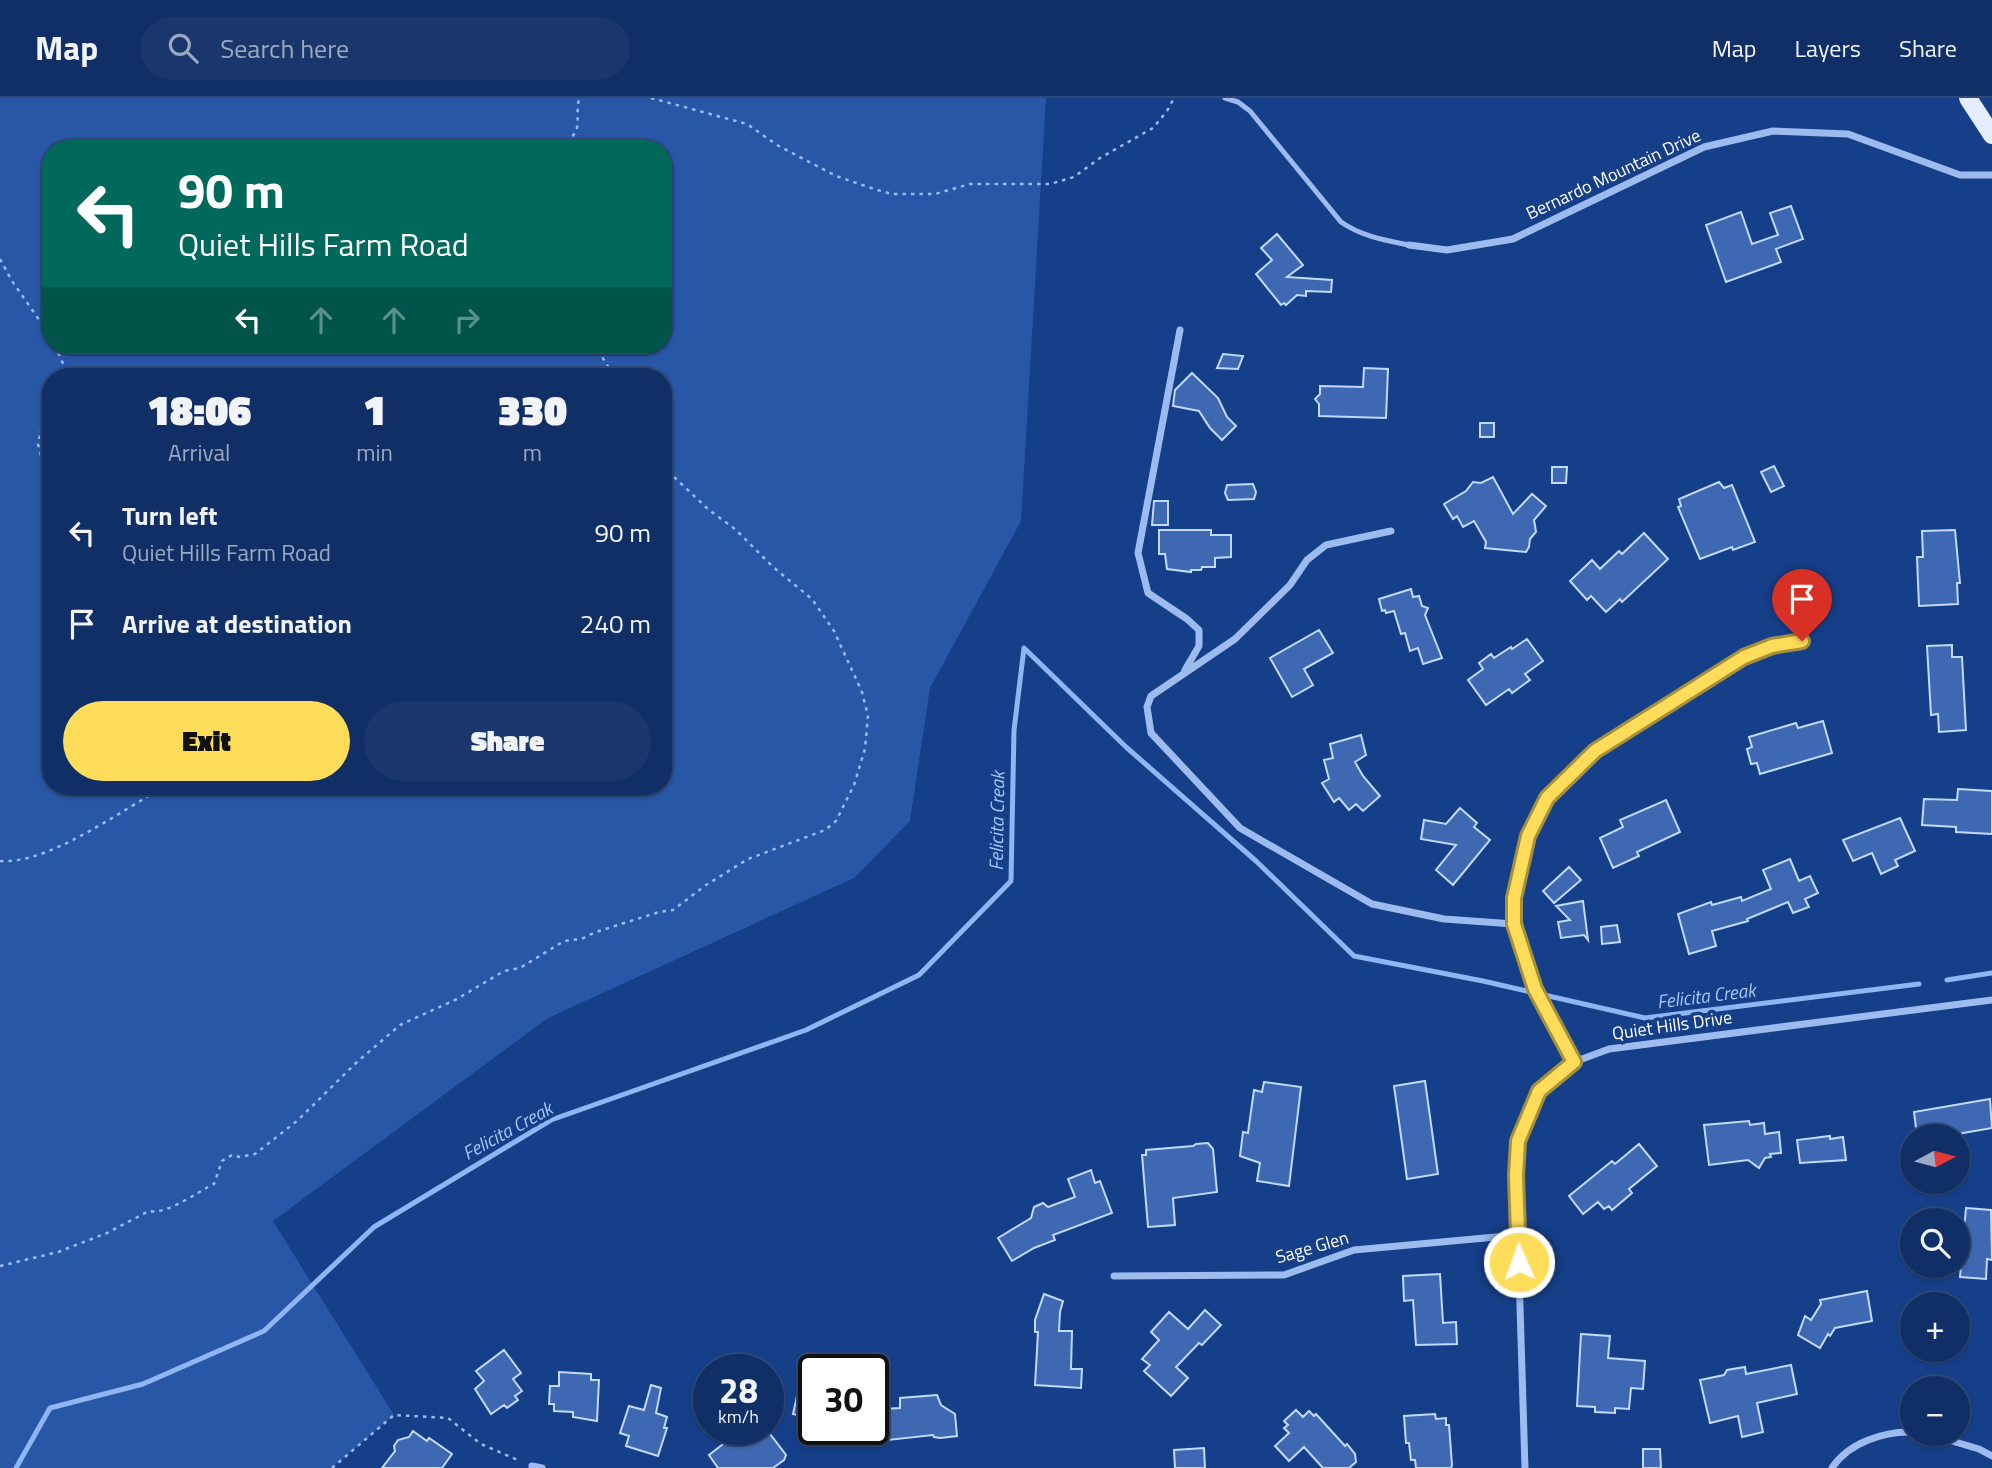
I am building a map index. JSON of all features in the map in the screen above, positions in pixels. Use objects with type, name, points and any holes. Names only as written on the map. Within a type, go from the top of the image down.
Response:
[{"type":"main road","points":[[1968,98],[1992,135]]},
{"type":"street","name":"Bernardo Mountain Drive","points":[[1409,245],[1447,250],[1513,239],[1704,147],[1773,131],[1848,134],[1959,175],[1992,175]]},
{"type":"street","points":[[1180,330],[1138,552],[1148,593],[1199,630],[1199,646],[1183,674]]},
{"type":"street","points":[[1391,531],[1326,545],[1307,559],[1290,586],[1235,639],[1151,696],[1147,707],[1151,733],[1240,828],[1372,904],[1444,919],[1514,924]]},
{"type":"street","points":[[1574,1062],[1535,989],[1514,924],[1514,898],[1528,836],[1547,798],[1595,751],[1744,657],[1772,646],[1802,641]]},
{"type":"street","name":"Quiet Hills Drive","points":[[1525,1468],[1516,1176],[1518,1141],[1539,1091],[1574,1062],[1609,1049],[1992,1000]]},
{"type":"street","name":"Sage Glen","points":[[1114,1276],[1284,1275],[1354,1250],[1518,1236]]},
{"type":"street","points":[[1832,1468],[1836,1461],[1872,1438],[1900,1431]]},
{"type":"street","points":[[1969,1446],[1992,1456]]},
{"type":"street","points":[[533,1466],[542,1468]]},
{"type":"lane","points":[[1225,98],[1238,102],[1250,111],[1341,222],[1367,236],[1409,245]]},
{"type":"path","points":[[570,140],[577,133],[579,98]]},
{"type":"path","points":[[651,98],[747,124],[777,145],[836,176],[892,194],[934,194],[971,184],[1049,184],[1074,177],[1100,158],[1153,128],[1174,98]]},
{"type":"path","points":[[0,259],[42,324]]},
{"type":"path","points":[[42,429],[38,444],[42,460]]},
{"type":"path","points":[[0,1266],[58,1252],[107,1233],[149,1211],[156,1213],[183,1201],[214,1184],[222,1161],[232,1155],[240,1157],[254,1154],[296,1121],[400,1025],[457,999],[504,971],[520,968],[564,941],[581,939],[659,912],[673,911],[748,859],[825,830],[835,821],[854,785],[864,749],[868,716],[862,692],[834,631],[812,599],[773,567],[736,529],[709,510],[672,474]]},
{"type":"path","points":[[0,861],[11,862],[29,858],[81,836],[151,795]]},
{"type":"path","points":[[332,1468],[394,1415],[448,1418],[481,1444],[533,1466]]},
{"type":"shaded area","points":[[0,98],[1046,98],[1021,521],[930,688],[910,821],[854,878],[548,1018],[273,1221],[394,1415],[332,1468],[0,1468]]},
{"type":"building","points":[[1791,206],[1803,239],[1776,249],[1781,262],[1726,282],[1706,225],[1741,212],[1752,244],[1778,235],[1770,213]]},
{"type":"building","points":[[1277,234],[1303,265],[1287,277],[1332,280],[1331,292],[1306,291],[1306,296],[1297,295],[1286,305],[1281,305],[1256,274],[1272,260],[1261,248]]},
{"type":"building","points":[[1223,354],[1243,356],[1238,369],[1217,368]]},
{"type":"building","points":[[1364,368],[1388,369],[1386,418],[1319,416],[1319,404],[1315,399],[1320,394],[1320,386],[1363,387]]},
{"type":"building","points":[[1192,373],[1218,398],[1227,417],[1236,426],[1222,440],[1199,411],[1173,406],[1175,390]]},
{"type":"building","points":[[1480,423],[1494,423],[1494,437],[1480,437]]},
{"type":"building","points":[[1774,466],[1784,486],[1771,492],[1761,472]]},
{"type":"building","points":[[1552,467],[1567,467],[1566,483],[1552,483]]},
{"type":"building","points":[[1493,477],[1513,514],[1532,494],[1546,506],[1534,520],[1536,532],[1530,539],[1526,552],[1485,548],[1486,542],[1474,521],[1463,527],[1457,516],[1453,519],[1444,504],[1466,491],[1473,482],[1481,483]]},
{"type":"building","points":[[1719,482],[1724,488],[1732,485],[1755,542],[1700,559],[1678,507],[1681,506],[1679,499]]},
{"type":"building","points":[[1253,484],[1256,492],[1254,499],[1228,500],[1225,493],[1227,485]]},
{"type":"building","points":[[1154,501],[1168,501],[1168,525],[1152,525]]},
{"type":"building","points":[[1159,530],[1211,530],[1211,535],[1231,535],[1231,557],[1215,558],[1215,567],[1202,567],[1201,570],[1191,572],[1167,569],[1165,554],[1159,554]]},
{"type":"building","points":[[1955,530],[1960,583],[1957,583],[1958,604],[1919,606],[1917,557],[1923,557],[1922,531]]},
{"type":"building","points":[[1644,533],[1668,559],[1622,602],[1620,599],[1606,612],[1591,596],[1587,600],[1570,581],[1592,560],[1600,569],[1619,551],[1622,554]]},
{"type":"building","points":[[1411,589],[1413,597],[1419,596],[1422,606],[1428,608],[1425,615],[1442,658],[1423,664],[1418,648],[1410,651],[1394,611],[1382,611],[1379,599]]},
{"type":"building","points":[[1319,630],[1333,653],[1304,669],[1313,685],[1292,697],[1270,658]]},
{"type":"building","points":[[1527,639],[1543,661],[1525,674],[1530,680],[1512,693],[1509,689],[1486,705],[1468,680],[1483,669],[1479,663],[1491,654],[1494,658]]},
{"type":"building","points":[[1952,645],[1952,657],[1962,657],[1966,730],[1939,732],[1938,714],[1931,715],[1927,646]]},
{"type":"building","points":[[1823,721],[1832,753],[1760,774],[1757,763],[1751,764],[1747,749],[1752,747],[1749,737],[1796,723],[1798,728]]},
{"type":"building","points":[[1361,735],[1366,755],[1355,762],[1380,796],[1363,811],[1356,804],[1349,810],[1339,798],[1334,802],[1322,783],[1329,779],[1324,760],[1333,758],[1330,744]]},
{"type":"building","points":[[1958,789],[1992,791],[1992,834],[1956,832],[1956,827],[1922,825],[1924,799],[1957,800]]},
{"type":"building","points":[[1666,800],[1680,832],[1637,852],[1639,856],[1613,868],[1600,838],[1623,827],[1620,820]]},
{"type":"building","points":[[1460,808],[1477,823],[1474,827],[1490,840],[1453,885],[1436,870],[1456,845],[1421,839],[1424,820],[1446,824]]},
{"type":"building","points":[[1900,818],[1915,851],[1895,860],[1898,866],[1881,874],[1872,853],[1853,861],[1843,840]]},
{"type":"building","points":[[1790,859],[1799,881],[1810,876],[1818,893],[1805,899],[1809,907],[1793,913],[1788,902],[1747,919],[1748,921],[1712,931],[1716,946],[1689,954],[1678,914],[1711,902],[1712,905],[1741,897],[1742,901],[1771,889],[1763,870]]},
{"type":"building","points":[[1569,867],[1581,880],[1554,903],[1543,891]]},
{"type":"building","points":[[1583,901],[1588,940],[1584,935],[1561,938],[1558,922],[1570,920],[1556,906]]},
{"type":"building","points":[[1617,925],[1620,942],[1602,944],[1601,927]]},
{"type":"building","points":[[1425,1081],[1438,1174],[1407,1179],[1394,1086]]},
{"type":"building","points":[[1264,1082],[1301,1087],[1289,1186],[1257,1181],[1260,1163],[1240,1156],[1243,1132],[1248,1133],[1254,1090],[1262,1092]]},
{"type":"building","points":[[1990,1099],[1992,1128],[1970,1132],[1970,1124],[1916,1124],[1914,1112]]},
{"type":"building","points":[[1749,1121],[1750,1125],[1764,1123],[1765,1134],[1779,1132],[1781,1153],[1770,1154],[1771,1157],[1765,1158],[1759,1168],[1748,1160],[1709,1165],[1704,1125]]},
{"type":"building","points":[[1830,1136],[1830,1139],[1843,1137],[1846,1160],[1800,1163],[1797,1140]]},
{"type":"building","points":[[1208,1143],[1213,1149],[1217,1192],[1173,1198],[1175,1225],[1148,1227],[1142,1155],[1146,1155],[1146,1150]]},
{"type":"building","points":[[1639,1144],[1657,1166],[1629,1189],[1632,1193],[1612,1210],[1609,1206],[1604,1209],[1598,1202],[1583,1214],[1569,1196],[1612,1161],[1615,1164]]},
{"type":"building","points":[[1091,1170],[1095,1183],[1100,1181],[1112,1213],[1053,1235],[1055,1240],[1012,1261],[998,1238],[1031,1218],[1034,1207],[1043,1203],[1048,1207],[1075,1197],[1068,1179]]},
{"type":"building","points":[[1970,1208],[1991,1210],[1992,1260],[1987,1259],[1986,1279],[1970,1278]]},
{"type":"building","points":[[1440,1274],[1443,1323],[1456,1322],[1457,1344],[1416,1345],[1413,1300],[1404,1301],[1403,1276]]},
{"type":"building","points":[[1867,1291],[1872,1321],[1835,1328],[1820,1348],[1798,1335],[1805,1316],[1811,1320],[1821,1304],[1820,1300]]},
{"type":"building","points":[[1044,1294],[1063,1301],[1059,1331],[1072,1331],[1071,1369],[1082,1369],[1081,1388],[1035,1385],[1038,1332],[1035,1332],[1035,1320]]},
{"type":"building","points":[[1205,1310],[1221,1325],[1176,1367],[1188,1378],[1171,1396],[1144,1371],[1150,1365],[1142,1359],[1159,1340],[1151,1332],[1169,1312],[1188,1329]]},
{"type":"building","points":[[1581,1334],[1610,1336],[1608,1358],[1645,1361],[1643,1389],[1631,1388],[1629,1409],[1615,1408],[1615,1413],[1595,1412],[1595,1407],[1577,1406]]},
{"type":"building","points":[[504,1350],[521,1373],[513,1379],[522,1391],[515,1396],[518,1400],[491,1414],[475,1389],[484,1381],[476,1371]]},
{"type":"building","points":[[1791,1365],[1797,1394],[1757,1403],[1763,1432],[1742,1437],[1738,1416],[1710,1423],[1700,1380],[1724,1375],[1727,1370],[1745,1367],[1746,1374]]},
{"type":"building","points":[[559,1372],[591,1374],[591,1380],[599,1380],[597,1421],[573,1417],[573,1412],[554,1411],[554,1404],[549,1404],[550,1386],[559,1386]]},
{"type":"building","points":[[651,1385],[661,1388],[656,1413],[667,1417],[664,1428],[667,1428],[658,1456],[626,1446],[629,1436],[620,1433],[629,1406],[644,1410]]},
{"type":"building","points":[[798,1392],[798,1415],[793,1414]]},
{"type":"building","points":[[937,1395],[941,1405],[955,1414],[957,1436],[940,1438],[933,1435],[889,1440],[889,1409],[900,1408],[900,1398]]},
{"type":"building","points":[[1296,1410],[1303,1417],[1309,1411],[1314,1416],[1316,1414],[1345,1446],[1347,1444],[1355,1454],[1356,1462],[1349,1468],[1323,1468],[1304,1447],[1289,1461],[1275,1446],[1289,1433],[1284,1428],[1288,1425],[1284,1421]]},
{"type":"building","points":[[1435,1414],[1436,1419],[1446,1418],[1446,1425],[1449,1425],[1451,1468],[1416,1468],[1415,1460],[1411,1460],[1409,1443],[1406,1443],[1404,1416]]},
{"type":"building","points":[[413,1431],[452,1454],[442,1468],[382,1468],[395,1451],[394,1446],[398,1440],[409,1437]]},
{"type":"building","points":[[722,1445],[778,1445],[786,1455],[784,1460],[773,1468],[718,1468],[709,1455]]},
{"type":"building","points":[[1204,1448],[1205,1468],[1175,1468],[1174,1450]]},
{"type":"building","points":[[1643,1449],[1660,1449],[1661,1468],[1643,1468]]},
{"type":"waterway","name":"Felicita Creak","points":[[16,1468],[50,1408],[143,1384],[264,1331],[374,1227],[551,1120],[806,1030],[919,975],[1011,881],[1014,730],[1024,648],[1126,747],[1256,861],[1354,956],[1483,981],[1645,1018],[1919,984]]},
{"type":"waterway","name":"Felicita Creak","points":[[1947,980],[1992,973]]},
{"type":"route","points":[[1519,1262],[1516,1176],[1518,1141],[1539,1091],[1574,1062],[1535,989],[1514,924],[1514,898],[1528,836],[1547,798],[1595,751],[1744,657],[1772,646],[1802,641]]}]
